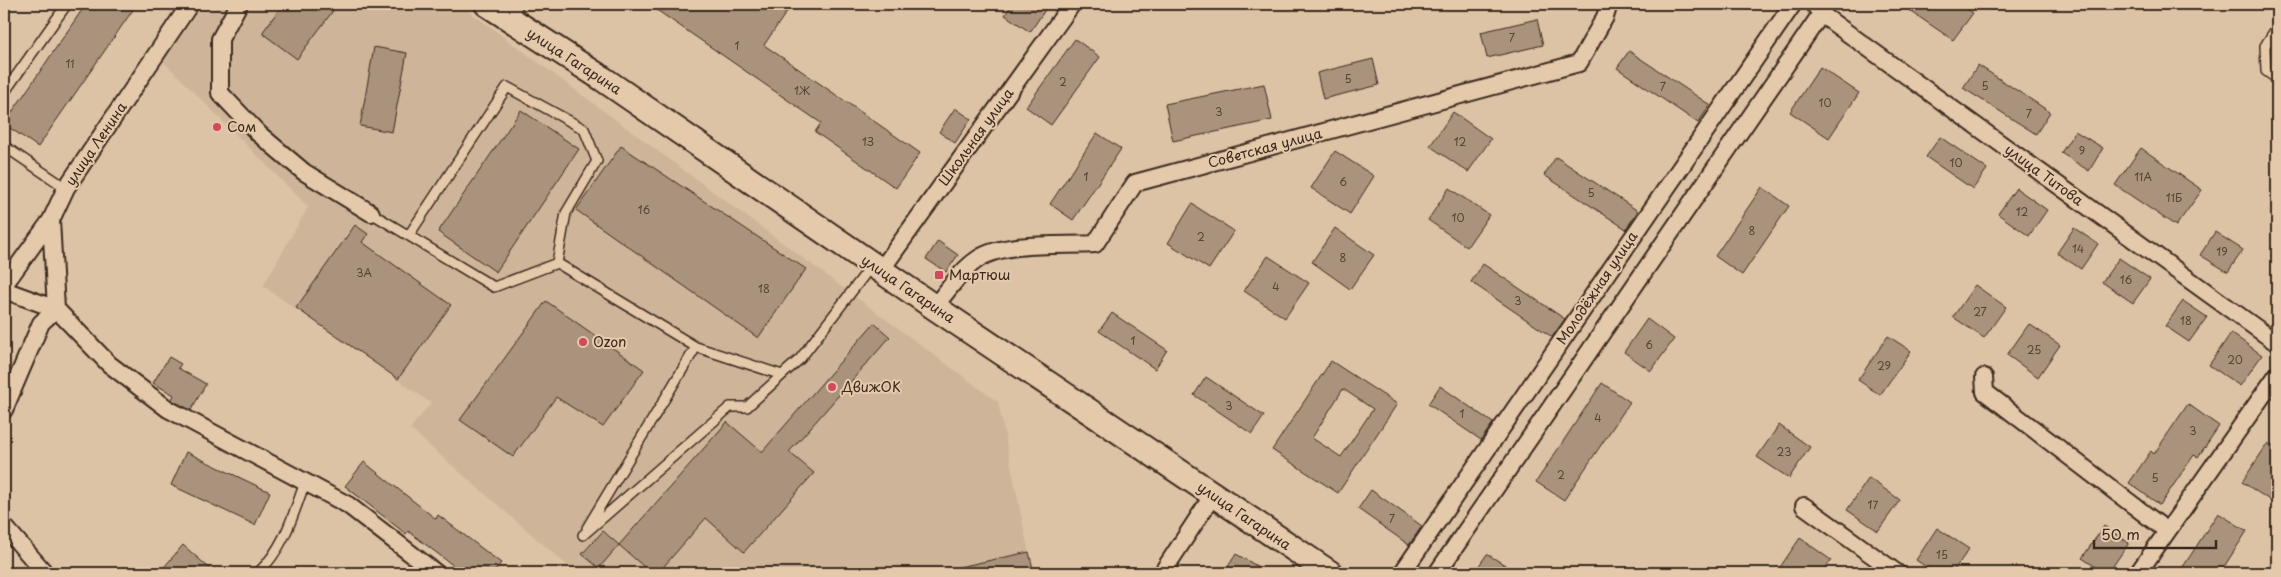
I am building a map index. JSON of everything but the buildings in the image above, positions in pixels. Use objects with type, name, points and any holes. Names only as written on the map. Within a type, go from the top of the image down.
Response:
[{"type":"main road","name":"улица Гагарина","points":[[487,4],[514,11],[602,79],[934,307],[1330,573]]},
{"type":"street","name":"улица Ленина","points":[[4,285],[51,220],[66,188],[190,4]]},
{"type":"street","points":[[239,4],[220,39],[220,93],[259,134],[304,172],[372,213]]},
{"type":"street","name":"Школьная улица","points":[[876,267],[1072,4]]},
{"type":"street","name":"Советская улица","points":[[934,307],[965,270],[980,258],[1003,248],[1095,244],[1135,183],[1579,63],[1605,17],[1609,4]]},
{"type":"street","name":"Молодёжная улица","points":[[1402,573],[1793,4]]},
{"type":"street","points":[[1437,573],[1818,9]]},
{"type":"street","name":"улица Титова","points":[[1818,9],[2277,343]]},
{"type":"street","points":[[51,220],[56,309]]},
{"type":"street","points":[[4,290],[56,309],[109,364],[168,409],[348,505],[436,573]]},
{"type":"street","points":[[4,410],[41,323],[56,309]]},
{"type":"street","points":[[2138,573],[2277,376]]},
{"type":"street","points":[[1984,377],[1985,392],[2167,530]]},
{"type":"street","points":[[1162,573],[1213,495]]},
{"type":"street","points":[[1804,506],[1897,573]]},
{"type":"street","points":[[4,526],[45,573]]},
{"type":"lane","points":[[4,93],[68,4]]},
{"type":"lane","points":[[2277,27],[2265,46],[2266,71],[2277,79]]},
{"type":"lane","points":[[409,235],[507,88],[584,129],[597,161],[566,213],[557,263]]},
{"type":"lane","points":[[4,146],[66,188]]},
{"type":"lane","points":[[372,213],[494,287],[557,263]]},
{"type":"lane","points":[[557,263],[696,347],[782,375]]},
{"type":"lane","points":[[696,347],[583,535],[730,407],[747,407],[800,359],[876,267]]},
{"type":"lane","points":[[258,573],[272,560],[288,532],[305,482]]},
{"type":"shaded area","points":[[203,4],[459,4],[998,402],[1033,573],[576,573],[410,429],[431,403],[263,286],[308,207],[163,61]]},
{"type":"place","name":"Сом","points":[[217,127]]},
{"type":"place","name":"Мартюш","points":[[939,275]]},
{"type":"place","name":"Ozon","points":[[583,342]]},
{"type":"place","name":"ДвижОК","points":[[832,387]]}]
